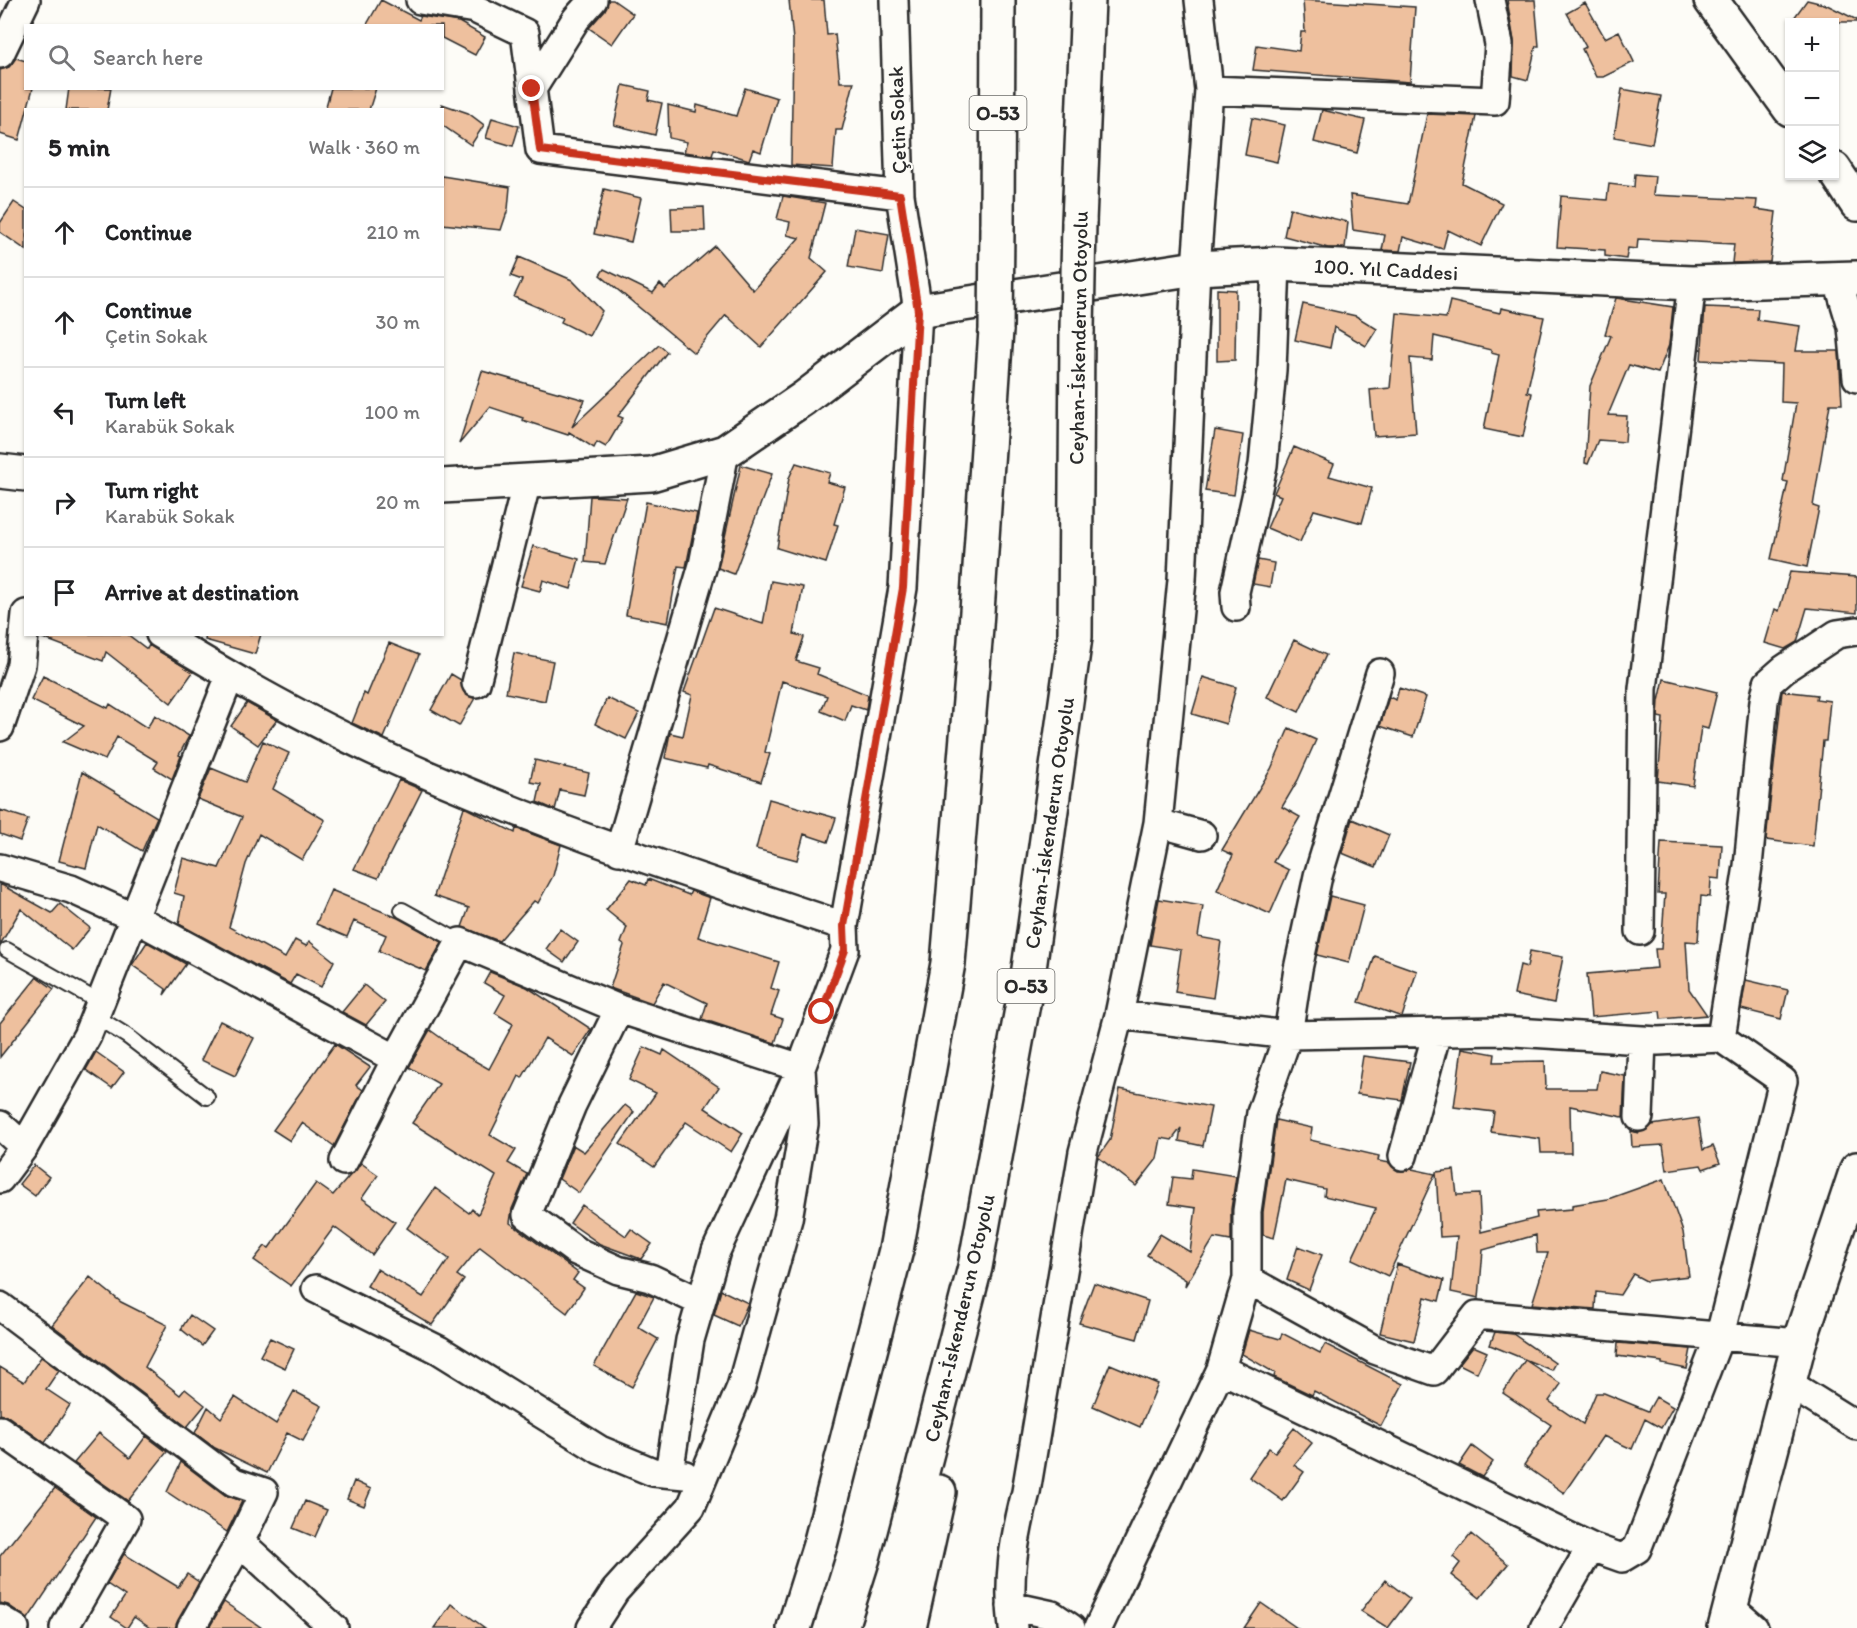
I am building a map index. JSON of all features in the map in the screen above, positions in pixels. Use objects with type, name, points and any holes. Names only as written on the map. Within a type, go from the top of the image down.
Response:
[{"type":"main road","name":"O-53","points":[[794,1628],[820,1545],[896,1250],[948,963],[976,629],[996,330],[998,0]]},
{"type":"main road","name":"Ceyhan-İskenderun Otoyolu","points":[[878,1628],[897,1568],[975,1267],[1028,976],[1075,637],[1079,222],[1088,0]]},
{"type":"main road","points":[[1712,0],[1785,102]]},
{"type":"main road","points":[[1839,177],[1857,204]]},
{"type":"main road","name":"100. Yıl Caddesi","points":[[918,311],[1196,268],[1276,264],[1692,283],[1847,279]]},
{"type":"main road","points":[[444,486],[651,474],[725,452],[804,398],[918,311]]},
{"type":"main road","points":[[909,1628],[988,1265],[1028,976]]},
{"type":"main road","points":[[1737,1621],[1788,1383],[1799,1343],[1850,1211],[1857,1169]]},
{"type":"street","points":[[0,54],[26,0]]},
{"type":"street","points":[[420,0],[475,9],[525,33],[540,150],[900,195]]},
{"type":"street","points":[[532,89],[576,19],[593,0]]},
{"type":"street","name":"Çetin Sokak","points":[[669,1473],[690,1340],[716,1251],[801,1068],[845,950],[844,926],[903,588],[918,311],[900,195],[894,0]]},
{"type":"street","points":[[1071,1628],[1052,1615],[1012,1617],[1012,1546],[1026,1492],[1083,1152],[1119,1015],[1158,823],[1182,580],[1196,268],[1209,90],[1199,0]]},
{"type":"street","points":[[1209,90],[1495,100],[1499,44],[1490,0]]},
{"type":"street","points":[[1236,607],[1235,592],[1263,465],[1272,370],[1276,264]]},
{"type":"street","points":[[1847,279],[1857,378]]},
{"type":"street","points":[[1640,930],[1643,689],[1692,283]]},
{"type":"street","points":[[619,851],[703,565],[725,452]]},
{"type":"street","points":[[476,683],[527,481]]},
{"type":"street","points":[[1721,1038],[1748,866],[1764,701],[1768,683],[1784,669],[1837,634],[1857,631]]},
{"type":"street","points":[[0,727],[21,665],[24,634]]},
{"type":"street","points":[[163,636],[230,676],[371,750],[489,801],[619,851],[844,926]]},
{"type":"street","points":[[1098,1628],[1221,1369],[1247,1279],[1246,1211],[1261,1113],[1288,1035],[1298,969],[1318,876],[1380,673]]},
{"type":"street","points":[[0,1179],[24,1147],[98,1009],[230,676]]},
{"type":"street","points":[[1158,823],[1202,835]]},
{"type":"street","points":[[0,868],[71,889],[135,918],[396,1059]]},
{"type":"street","points":[[344,1161],[460,942],[619,1009],[801,1068],[804,1124],[788,1219],[741,1387],[692,1507],[615,1591],[591,1628]]},
{"type":"street","points":[[619,1009],[572,1105],[527,1215],[576,1251],[618,1270],[650,1278],[701,1302]]},
{"type":"street","points":[[1119,1015],[1288,1035],[1498,1030],[1642,1041],[1721,1038],[1784,1081],[1720,1335],[1637,1549],[1622,1558],[1591,1547],[1221,1369]]},
{"type":"street","points":[[1403,1156],[1437,1032]]},
{"type":"street","points":[[1639,1117],[1642,1041]]},
{"type":"street","points":[[0,1125],[24,1147]]},
{"type":"street","points":[[1247,1279],[1375,1350],[1434,1371],[1477,1315],[1799,1343]]},
{"type":"street","points":[[316,1289],[439,1350],[600,1450],[653,1472],[704,1477]]},
{"type":"street","points":[[0,1306],[234,1482],[264,1492],[240,1542],[191,1628]]},
{"type":"street","points":[[1788,1383],[1857,1426]]},
{"type":"street","points":[[0,1430],[126,1519],[64,1628]]},
{"type":"street","points":[[240,1542],[334,1628]]},
{"type":"street","points":[[1544,1628],[1591,1547]]},
{"type":"street","points":[[0,1619],[15,1628]]},
{"type":"lane","points":[[402,910],[460,942]]},
{"type":"lane","points":[[7,950],[98,1009],[127,1036],[207,1097]]},
{"type":"building","points":[[381,0],[419,20],[421,16],[459,22],[485,37],[475,55],[444,39],[444,24],[367,24]]},
{"type":"building","points":[[608,0],[613,0],[633,14],[612,44],[589,28],[605,10]]},
{"type":"building","points":[[789,0],[824,0],[827,35],[835,34],[840,82],[854,82],[842,130],[836,130],[833,168],[791,165],[793,40]]},
{"type":"building","points":[[1303,0],[1415,7],[1410,82],[1253,70],[1257,45],[1299,51],[1301,32],[1305,32]]},
{"type":"building","points":[[1507,0],[1535,0],[1539,46],[1536,46],[1528,80],[1513,76],[1514,41]]},
{"type":"building","points":[[1807,0],[1827,5],[1857,22],[1839,22],[1839,18],[1794,18]]},
{"type":"building","points":[[1585,3],[1605,38],[1619,31],[1634,62],[1603,77],[1596,77],[1582,49],[1586,47],[1567,13]]},
{"type":"building","points":[[16,58],[24,60],[24,90],[32,90],[28,108],[24,108],[24,121],[19,140],[0,134],[0,70],[9,67]]},
{"type":"building","points":[[623,85],[650,91],[648,100],[662,103],[655,135],[614,125]]},
{"type":"building","points":[[745,88],[777,98],[761,152],[753,149],[749,160],[714,149],[712,156],[684,152],[687,142],[669,138],[668,105],[696,112],[697,105],[736,116]]},
{"type":"building","points":[[1622,89],[1661,96],[1652,144],[1614,137]]},
{"type":"building","points":[[69,90],[111,90],[107,108],[66,108]]},
{"type":"building","points":[[330,90],[375,90],[370,108],[326,108]]},
{"type":"building","points":[[442,104],[468,113],[484,125],[471,145],[444,126],[444,108]]},
{"type":"building","points":[[1322,110],[1365,120],[1357,153],[1314,142]]},
{"type":"building","points":[[1427,114],[1476,116],[1462,183],[1502,203],[1481,246],[1448,230],[1443,249],[1403,237],[1400,251],[1382,250],[1385,235],[1353,230],[1350,195],[1408,204]]},
{"type":"building","points":[[492,118],[519,126],[513,146],[486,138]]},
{"type":"building","points":[[1252,118],[1285,125],[1277,162],[1245,155]]},
{"type":"building","points":[[1635,174],[1655,176],[1653,195],[1757,200],[1756,209],[1776,212],[1770,262],[1732,263],[1734,244],[1638,239],[1637,249],[1628,248],[1626,259],[1605,256],[1605,250],[1557,247],[1561,196],[1607,200],[1609,184],[1634,187]]},
{"type":"building","points":[[444,176],[510,187],[508,209],[501,230],[444,224]]},
{"type":"building","points":[[604,189],[641,198],[631,242],[594,234]]},
{"type":"building","points":[[783,196],[825,203],[811,258],[827,272],[761,347],[726,315],[694,353],[600,275],[604,269],[653,293],[660,284],[665,289],[715,246],[753,290],[799,238],[787,235],[790,222],[777,219]]},
{"type":"building","points":[[14,202],[24,209],[24,249],[0,232],[0,223]]},
{"type":"building","points":[[704,207],[705,231],[672,231],[671,208]]},
{"type":"building","points":[[1290,208],[1348,222],[1345,248],[1328,248],[1284,236]]},
{"type":"building","points":[[855,228],[889,234],[883,273],[848,267]]},
{"type":"building","points":[[519,257],[572,280],[602,311],[589,336],[561,322],[563,318],[514,297],[522,280],[511,276]]},
{"type":"building","points":[[1217,289],[1236,290],[1235,360],[1217,361]]},
{"type":"building","points":[[1616,298],[1673,307],[1669,345],[1658,373],[1629,365],[1608,415],[1627,416],[1625,442],[1598,440],[1588,464],[1585,463],[1590,386],[1611,336],[1605,334]]},
{"type":"building","points":[[1450,301],[1500,313],[1501,308],[1544,317],[1527,392],[1532,393],[1523,437],[1484,429],[1499,355],[1491,353],[1491,350],[1434,336],[1432,360],[1410,358],[1416,433],[1374,436],[1370,390],[1390,388],[1397,313],[1446,318]]},
{"type":"building","points":[[1303,304],[1356,316],[1377,329],[1366,346],[1334,327],[1330,348],[1295,340]]},
{"type":"building","points":[[1705,307],[1758,309],[1757,320],[1800,326],[1796,351],[1839,351],[1842,404],[1830,404],[1813,506],[1819,508],[1807,567],[1771,559],[1788,482],[1783,481],[1796,403],[1781,402],[1782,364],[1701,360]]},
{"type":"building","points":[[659,345],[667,352],[618,416],[623,418],[606,447],[597,442],[594,448],[569,432],[568,435],[490,407],[459,444],[482,371],[585,400],[572,427]]},
{"type":"building","points":[[1215,430],[1243,435],[1234,495],[1205,491]]},
{"type":"building","points":[[1294,447],[1334,464],[1329,476],[1372,488],[1362,523],[1314,510],[1300,542],[1267,528],[1281,496],[1274,493]]},
{"type":"building","points":[[796,463],[830,473],[827,482],[845,487],[834,524],[838,525],[826,563],[777,548],[789,478]]},
{"type":"building","points":[[741,465],[772,474],[734,574],[718,568]]},
{"type":"building","points":[[590,496],[627,498],[605,564],[585,562]]},
{"type":"building","points":[[646,502],[697,513],[686,567],[678,566],[668,623],[626,615]]},
{"type":"building","points":[[533,546],[579,559],[571,589],[543,580],[540,591],[521,586]]},
{"type":"building","points":[[1258,560],[1274,563],[1270,587],[1253,584]]},
{"type":"building","points":[[1790,572],[1857,577],[1857,613],[1807,608],[1797,642],[1785,649],[1765,643],[1775,609],[1779,611]]},
{"type":"building","points":[[771,581],[803,587],[794,634],[804,637],[796,661],[819,668],[817,674],[868,695],[866,710],[851,705],[845,721],[821,711],[827,696],[782,681],[765,752],[770,754],[761,782],[708,765],[707,768],[665,758],[670,733],[683,736],[692,695],[684,692],[714,608],[763,624]]},
{"type":"building","points":[[130,636],[147,649],[149,645],[193,672],[171,703],[106,652],[103,661],[40,637]]},
{"type":"building","points":[[206,636],[260,636],[255,654],[205,640]]},
{"type":"building","points":[[1294,640],[1326,655],[1299,712],[1267,697]]},
{"type":"building","points":[[389,643],[419,655],[384,738],[352,723],[364,693],[367,695]]},
{"type":"building","points":[[514,653],[553,661],[545,701],[506,693]]},
{"type":"building","points":[[451,674],[461,680],[465,694],[475,698],[459,726],[431,710]]},
{"type":"building","points":[[43,676],[108,708],[110,704],[147,728],[155,715],[189,736],[179,755],[181,756],[172,779],[154,768],[158,762],[117,737],[105,760],[63,742],[84,726],[31,700]]},
{"type":"building","points":[[1203,677],[1236,687],[1226,724],[1192,714]]},
{"type":"building","points":[[1664,679],[1717,692],[1708,729],[1701,727],[1693,786],[1658,781],[1663,718],[1658,717]]},
{"type":"building","points":[[1399,688],[1426,697],[1413,737],[1380,726],[1389,697],[1396,700]]},
{"type":"building","points":[[1782,691],[1817,695],[1816,699],[1830,701],[1826,741],[1823,741],[1813,846],[1766,840]]},
{"type":"building","points":[[607,698],[639,713],[626,739],[595,724]]},
{"type":"building","points":[[247,703],[277,720],[258,745],[231,726]]},
{"type":"building","points":[[1289,728],[1316,740],[1298,780],[1282,807],[1300,817],[1273,862],[1289,870],[1270,914],[1217,890],[1233,855],[1222,850],[1271,769]]},
{"type":"building","points":[[263,741],[289,753],[273,789],[325,820],[302,860],[259,834],[246,864],[229,927],[285,958],[295,940],[306,946],[309,941],[334,961],[321,987],[296,974],[290,984],[179,924],[184,896],[174,893],[183,858],[219,868],[242,817],[198,799],[211,768],[245,782]]},
{"type":"building","points":[[535,760],[589,773],[584,795],[560,790],[555,810],[537,802],[541,784],[530,782]]},
{"type":"building","points":[[82,772],[157,817],[142,851],[97,824],[86,868],[59,861]]},
{"type":"building","points":[[399,780],[422,790],[378,878],[354,869]]},
{"type":"building","points":[[769,799],[836,818],[828,842],[804,834],[797,860],[756,849]]},
{"type":"building","points":[[464,807],[515,833],[516,828],[561,845],[553,876],[538,903],[534,901],[499,941],[462,927],[469,908],[434,896]]},
{"type":"building","points":[[0,810],[28,819],[20,841],[0,834]]},
{"type":"building","points":[[1352,819],[1389,835],[1376,867],[1342,853]]},
{"type":"building","points":[[1661,842],[1722,845],[1720,879],[1711,878],[1710,897],[1701,896],[1698,942],[1686,941],[1689,989],[1707,1015],[1661,1019],[1660,1011],[1591,1017],[1587,974],[1657,968],[1655,949],[1661,949],[1665,894],[1658,894]]},
{"type":"building","points":[[631,879],[646,885],[648,879],[689,895],[691,891],[710,898],[698,937],[779,962],[771,988],[779,991],[771,1015],[783,1019],[775,1043],[702,1019],[707,1003],[664,982],[652,1003],[610,988],[624,945],[621,943],[627,927],[606,910]]},
{"type":"building","points":[[0,884],[52,913],[60,904],[90,928],[72,950],[21,909],[0,945]]},
{"type":"building","points":[[331,890],[398,918],[442,942],[426,971],[379,951],[386,935],[354,921],[347,937],[316,924]]},
{"type":"building","points":[[1330,896],[1364,905],[1349,963],[1317,955]]},
{"type":"building","points":[[1159,899],[1203,906],[1198,937],[1221,941],[1213,998],[1175,992],[1181,950],[1150,945]]},
{"type":"building","points":[[560,929],[578,942],[564,962],[546,949]]},
{"type":"building","points":[[147,942],[186,964],[164,995],[166,989],[132,965]]},
{"type":"building","points":[[1530,951],[1563,957],[1554,1003],[1514,995],[1520,965],[1527,967]]},
{"type":"building","points":[[1375,956],[1417,971],[1402,1017],[1359,1002]]},
{"type":"building","points":[[490,972],[527,987],[591,1029],[573,1056],[545,1038],[522,1078],[519,1076],[490,1135],[516,1150],[508,1163],[527,1174],[512,1209],[510,1223],[578,1273],[573,1280],[584,1288],[567,1313],[480,1247],[457,1275],[464,1280],[432,1325],[367,1286],[377,1269],[423,1297],[449,1259],[407,1228],[435,1188],[469,1213],[472,1209],[478,1214],[496,1176],[412,1123],[439,1084],[409,1067],[430,1030],[454,1049],[489,1069],[513,1024],[495,1013],[505,995],[484,983]]},
{"type":"building","points":[[37,977],[54,989],[0,1057],[0,1023]]},
{"type":"building","points":[[1746,980],[1788,990],[1781,1019],[1741,1009]]},
{"type":"building","points":[[364,985],[385,1002],[366,1025],[342,1012]]},
{"type":"building","points":[[220,1021],[254,1038],[235,1076],[201,1060]]},
{"type":"building","points":[[335,1044],[370,1067],[356,1085],[363,1090],[334,1146],[302,1123],[290,1141],[273,1130]]},
{"type":"building","points":[[644,1047],[662,1055],[664,1050],[719,1087],[705,1108],[743,1133],[731,1152],[686,1122],[654,1167],[620,1144],[656,1093],[629,1080]]},
{"type":"building","points":[[1462,1048],[1495,1054],[1494,1062],[1545,1061],[1546,1089],[1597,1089],[1600,1071],[1625,1076],[1623,1117],[1570,1106],[1571,1153],[1541,1153],[1540,1139],[1491,1132],[1494,1112],[1454,1107]]},
{"type":"building","points":[[96,1052],[124,1072],[112,1088],[86,1070]]},
{"type":"building","points":[[1363,1056],[1410,1062],[1402,1100],[1357,1094]]},
{"type":"building","points":[[1120,1089],[1211,1107],[1203,1146],[1179,1141],[1181,1128],[1172,1140],[1161,1138],[1157,1159],[1136,1186],[1098,1157],[1110,1140]]},
{"type":"building","points":[[625,1105],[634,1112],[579,1193],[559,1179],[573,1145],[584,1152]]},
{"type":"building","points":[[1698,1118],[1703,1150],[1713,1146],[1720,1163],[1703,1169],[1701,1165],[1667,1170],[1663,1145],[1632,1147],[1631,1131],[1639,1133],[1652,1125]]},
{"type":"building","points":[[1276,1120],[1312,1128],[1310,1140],[1379,1156],[1378,1161],[1390,1163],[1398,1171],[1412,1169],[1435,1174],[1388,1276],[1352,1259],[1376,1208],[1324,1196],[1325,1189],[1286,1180],[1274,1238],[1263,1235],[1263,1212]]},
{"type":"building","points":[[361,1163],[378,1175],[362,1198],[395,1222],[372,1255],[334,1227],[291,1286],[254,1260],[265,1246],[269,1248],[316,1183],[333,1195]]},
{"type":"building","points":[[34,1165],[49,1177],[35,1196],[19,1184]]},
{"type":"building","points":[[1192,1169],[1236,1176],[1231,1209],[1231,1241],[1214,1238],[1185,1286],[1186,1280],[1147,1255],[1160,1234],[1190,1252],[1196,1208],[1169,1204],[1173,1177],[1191,1179]]},
{"type":"building","points":[[1454,1170],[1457,1195],[1479,1194],[1481,1232],[1537,1218],[1536,1212],[1572,1209],[1572,1205],[1608,1199],[1664,1179],[1683,1232],[1689,1276],[1646,1281],[1633,1274],[1620,1295],[1596,1292],[1595,1309],[1532,1304],[1548,1253],[1537,1253],[1536,1235],[1483,1250],[1479,1298],[1451,1292],[1457,1236],[1440,1237],[1436,1172]]},
{"type":"building","points":[[582,1205],[626,1236],[631,1229],[652,1244],[641,1259],[600,1244],[570,1223]]},
{"type":"building","points":[[1298,1246],[1322,1255],[1309,1290],[1287,1280]]},
{"type":"building","points":[[1397,1264],[1444,1280],[1439,1301],[1425,1297],[1414,1341],[1380,1333]]},
{"type":"building","points":[[90,1277],[121,1302],[167,1325],[145,1367],[180,1395],[185,1389],[205,1405],[187,1427],[52,1325]]},
{"type":"building","points":[[1094,1283],[1148,1301],[1137,1339],[1079,1323]]},
{"type":"building","points":[[721,1290],[748,1303],[738,1326],[714,1315]]},
{"type":"building","points":[[636,1291],[654,1297],[638,1327],[658,1339],[632,1387],[594,1366]]},
{"type":"building","points":[[190,1315],[213,1331],[202,1346],[181,1329]]},
{"type":"building","points":[[1249,1330],[1280,1339],[1282,1333],[1320,1353],[1325,1344],[1403,1384],[1381,1426],[1314,1391],[1312,1395],[1274,1377],[1275,1373],[1242,1354]]},
{"type":"building","points":[[1495,1332],[1513,1334],[1555,1363],[1551,1370],[1490,1345]]},
{"type":"building","points":[[270,1338],[294,1349],[285,1368],[260,1356]]},
{"type":"building","points":[[1618,1343],[1691,1349],[1687,1369],[1662,1364],[1662,1362],[1617,1356]]},
{"type":"building","points":[[1473,1346],[1487,1352],[1477,1373],[1459,1364]]},
{"type":"building","points":[[41,1357],[59,1370],[46,1389],[70,1405],[45,1443],[9,1417],[0,1414],[0,1367],[24,1382]]},
{"type":"building","points":[[1525,1360],[1561,1384],[1549,1401],[1583,1424],[1596,1393],[1604,1393],[1648,1411],[1656,1397],[1673,1407],[1661,1428],[1645,1419],[1632,1449],[1603,1436],[1564,1493],[1524,1465],[1551,1425],[1503,1393]]},
{"type":"building","points":[[1110,1364],[1158,1384],[1140,1427],[1093,1406]]},
{"type":"building","points":[[294,1391],[322,1406],[303,1441],[287,1433],[267,1473],[215,1448],[195,1433],[208,1407],[221,1418],[235,1397],[276,1424]]},
{"type":"building","points":[[1294,1428],[1312,1443],[1294,1465],[1304,1472],[1283,1501],[1249,1477],[1269,1448],[1275,1452]]},
{"type":"building","points":[[99,1433],[130,1458],[146,1436],[167,1452],[128,1501],[74,1463]]},
{"type":"building","points":[[1472,1446],[1493,1462],[1482,1477],[1459,1465]]},
{"type":"building","points":[[181,1462],[225,1495],[242,1501],[227,1532],[167,1492]]},
{"type":"building","points":[[354,1481],[371,1489],[364,1506],[347,1499]]},
{"type":"building","points":[[55,1488],[96,1517],[28,1619],[8,1605],[0,1603],[0,1556]]},
{"type":"building","points":[[305,1501],[327,1510],[315,1537],[293,1528]]},
{"type":"building","points":[[1471,1534],[1508,1564],[1480,1598],[1451,1575],[1460,1563],[1453,1557]]},
{"type":"building","points":[[124,1554],[178,1587],[187,1574],[199,1582],[175,1628],[150,1628],[134,1617],[127,1628],[111,1617],[125,1596],[107,1584]]},
{"type":"building","points":[[1385,1580],[1410,1599],[1388,1628],[1361,1611]]},
{"type":"building","points":[[224,1602],[262,1628],[209,1628]]},
{"type":"building","points":[[1261,1603],[1297,1628],[1244,1628]]},
{"type":"building","points":[[451,1604],[463,1612],[485,1628],[434,1628]]},
{"type":"route","points":[[532,89],[540,150],[900,195],[918,311],[903,588],[844,926],[845,950],[822,1012]]}]
